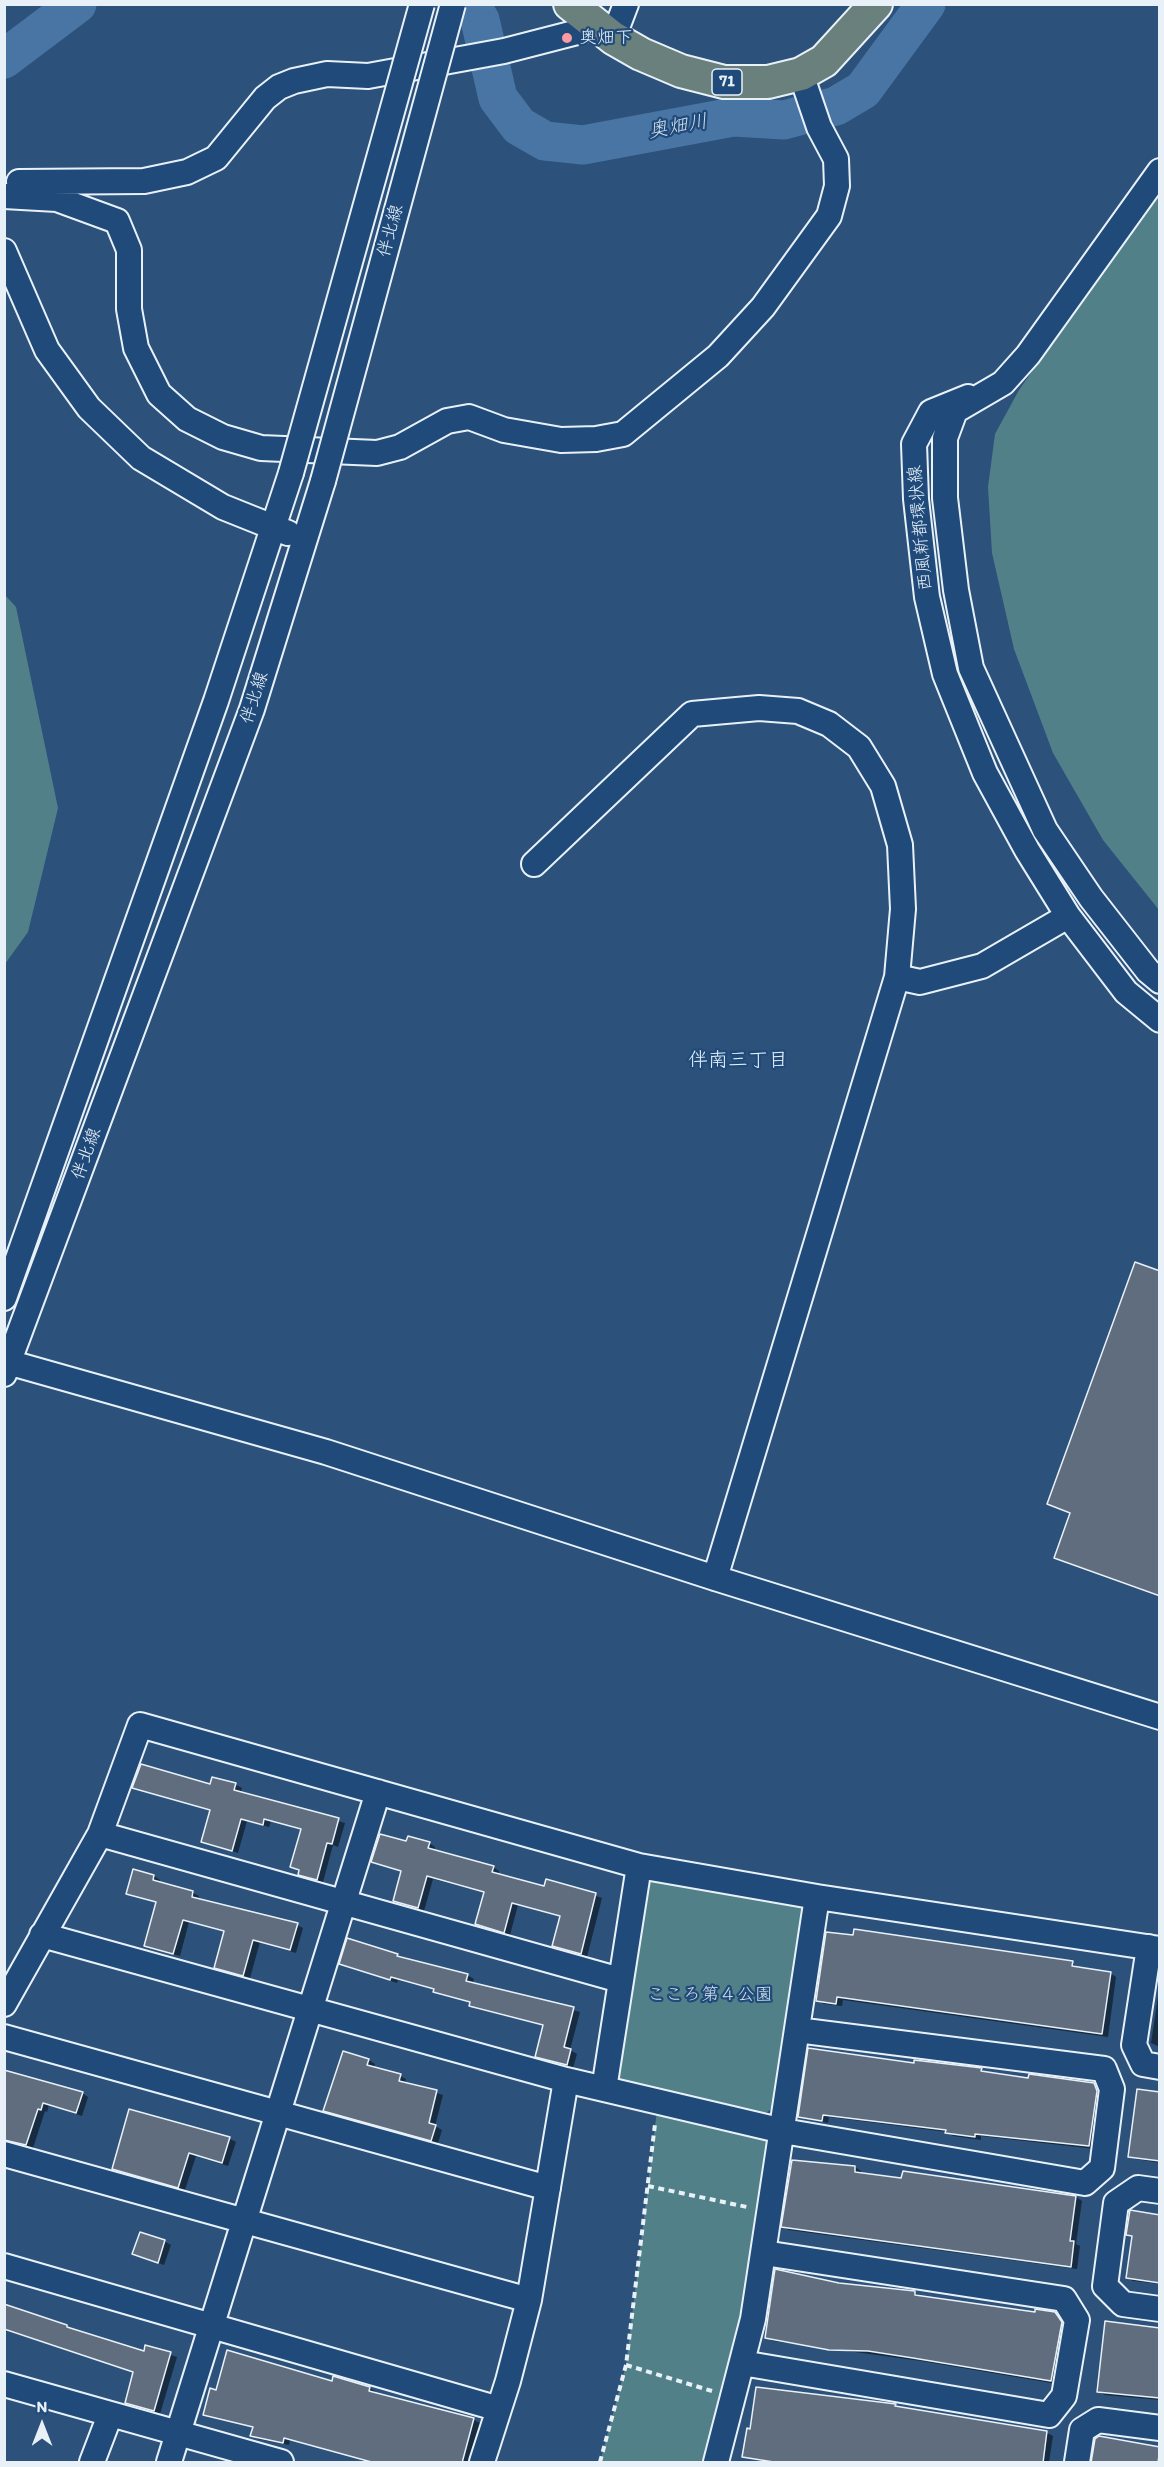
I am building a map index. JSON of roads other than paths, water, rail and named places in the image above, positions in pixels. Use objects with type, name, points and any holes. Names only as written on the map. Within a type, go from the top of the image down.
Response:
[{"type":"main road","name":"71","points":[[570,4],[605,33],[641,54],[681,71],[724,82],[804,84],[876,4]]},
{"type":"street","name":"伴北線","points":[[4,1298],[216,701],[274,528],[422,4]]},
{"type":"street","name":"伴北線","points":[[6,1366],[252,709],[323,481],[453,4]]},
{"type":"street","points":[[4,182],[144,181],[187,172],[216,158],[265,98],[279,87],[294,81],[327,74],[368,76],[605,33],[626,4]]},
{"type":"street","points":[[4,196],[57,199],[117,221],[129,250],[129,309],[136,348],[159,394],[187,419],[223,437],[261,448],[377,453],[400,447],[447,421],[469,417],[504,430],[561,440],[597,439],[622,434],[718,356],[763,307],[829,216],[837,186],[836,159],[819,127],[804,84]]},
{"type":"street","points":[[1003,383],[1028,355],[1160,171]]},
{"type":"street","points":[[4,251],[47,350],[90,408],[141,458],[223,507],[304,540]]},
{"type":"street","name":"西風新都環状線","points":[[1003,383],[931,412],[914,444],[916,499],[927,597],[945,674],[984,773],[1027,850],[1068,916],[1126,992],[1160,1020]]},
{"type":"street","name":"西風新都環状線","points":[[1003,383],[955,411],[945,438],[945,498],[954,578],[971,668],[1046,830],[1091,898],[1148,971],[1160,981]]},
{"type":"street","points":[[534,864],[692,714],[759,708],[798,711],[829,724],[859,747],[883,786],[900,844],[903,909],[897,977],[715,1578]]},
{"type":"street","points":[[897,977],[920,982],[982,966],[1068,916]]},
{"type":"street","points":[[6,1366],[326,1452],[715,1578],[1160,1717]]},
{"type":"street","points":[[4,2004],[100,1834],[140,1725],[639,1866],[817,1897],[1154,1948],[1134,2045],[1143,2064],[1160,2067]]},
{"type":"street","points":[[169,2463],[378,1792]]},
{"type":"street","points":[[100,1834],[620,1980]]},
{"type":"street","points":[[604,2089],[639,1866]]},
{"type":"street","points":[[716,2463],[742,2363],[764,2253],[817,1897]]},
{"type":"street","points":[[42,1935],[566,2080],[783,2131],[1085,2183],[1102,2168],[1112,2089],[1104,2069],[797,2030]]},
{"type":"street","points":[[4,2037],[548,2188]]},
{"type":"street","points":[[482,2463],[529,2300],[566,2080]]},
{"type":"street","points":[[4,2154],[529,2300]]},
{"type":"street","points":[[1160,2192],[1138,2188],[1116,2203],[1105,2286],[1123,2304],[1160,2309]]},
{"type":"street","points":[[742,2363],[1049,2415],[1064,2396],[1077,2320],[1064,2299],[764,2253]]},
{"type":"street","points":[[4,2266],[499,2409]]},
{"type":"street","points":[[4,2384],[282,2463]]},
{"type":"street","points":[[92,2463],[110,2415]]},
{"type":"street","points":[[1077,2463],[1082,2430],[1098,2420],[1160,2428]]},
{"type":"waterway","name":"奥畑川","points":[[4,59],[77,4]]},
{"type":"waterway","name":"奥畑川","points":[[470,4],[480,20],[498,98],[519,126],[545,141],[583,145],[733,117],[784,120],[836,106],[863,90],[926,4]]},
{"type":"place","name":"奥畑下","points":[[567,38]]},
{"type":"district","name":"伴南三丁目","points":[[738,1061]]},
{"type":"park label","name":"こころ第４公園","points":[[710,1995]]}]
